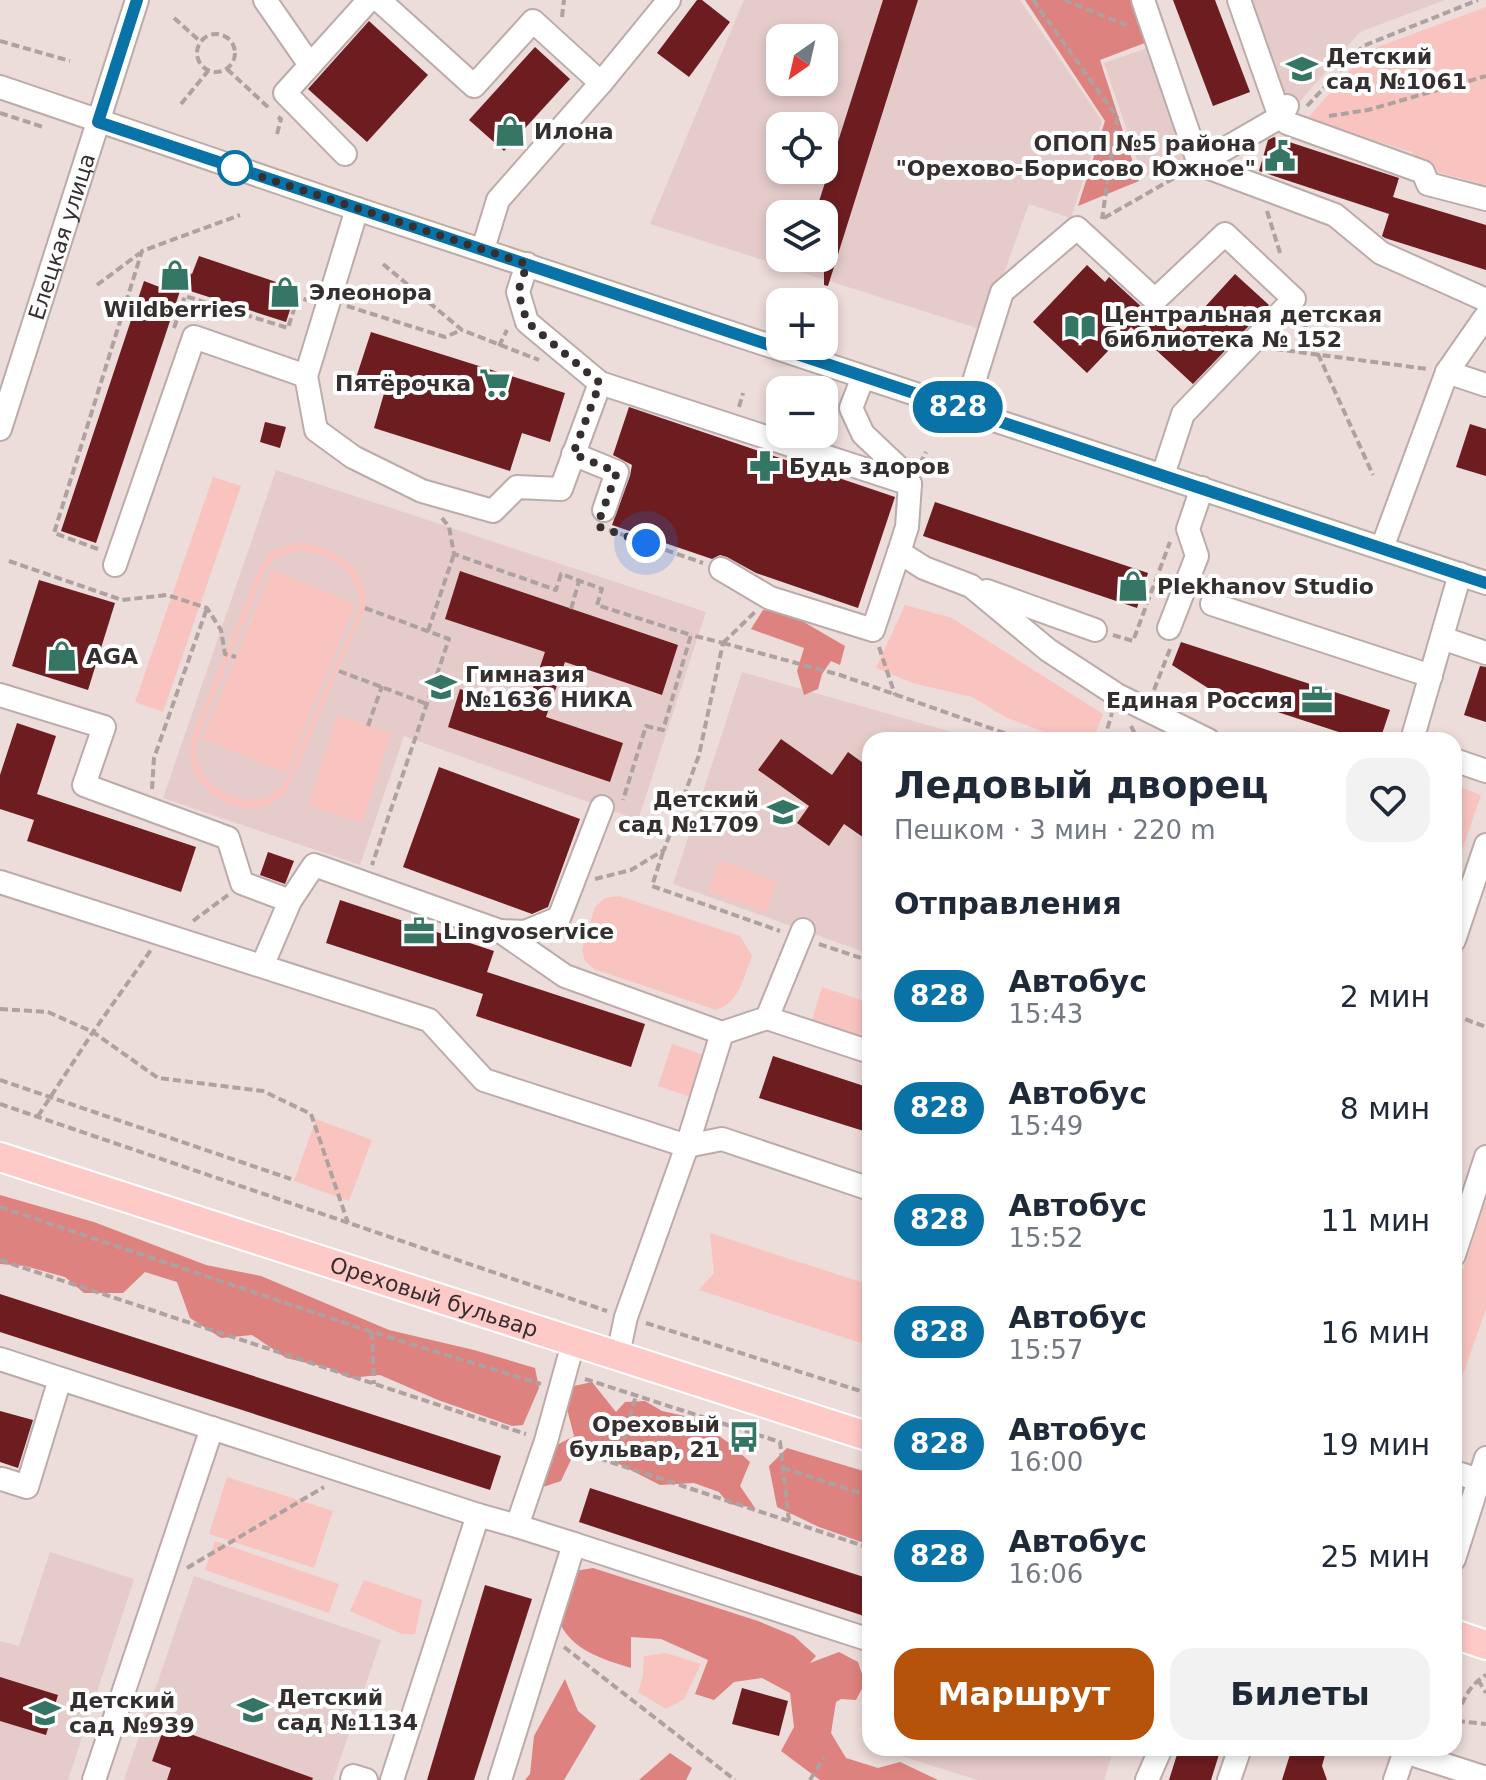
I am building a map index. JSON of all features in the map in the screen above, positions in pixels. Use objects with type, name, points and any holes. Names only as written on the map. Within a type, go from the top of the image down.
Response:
[{"type":"main road","name":"Ореховый бульвар","points":[[0,1157],[862,1434]]},
{"type":"main road","points":[[1462,1637],[1486,1645]]},
{"type":"street","name":"Елецкая улица","points":[[0,429],[137,0]]},
{"type":"street","points":[[265,0],[310,65]]},
{"type":"street","points":[[345,154],[285,93],[369,0]]},
{"type":"street","points":[[379,0],[474,86],[533,21],[601,83]]},
{"type":"street","points":[[483,249],[498,200],[669,0]]},
{"type":"street","points":[[1143,0],[1199,164]]},
{"type":"street","points":[[1239,0],[1285,115],[1423,172],[1428,184],[1486,199]]},
{"type":"street","points":[[0,87],[357,209],[1486,583]]},
{"type":"street","points":[[1199,164],[1285,115]]},
{"type":"street","points":[[1199,164],[1335,215],[1381,253],[1486,300]]},
{"type":"street","points":[[357,209],[306,376],[316,430],[353,457],[422,491],[493,511],[517,487],[561,489],[600,383]]},
{"type":"street","points":[[965,410],[1002,292],[1077,228],[1155,300],[1225,234],[1294,299],[1183,414],[1163,475]]},
{"type":"street","points":[[527,264],[518,292],[527,322],[600,383],[910,484]]},
{"type":"street","points":[[1382,548],[1447,372],[1486,316]]},
{"type":"street","points":[[108,558],[194,337],[306,376]]},
{"type":"street","points":[[1447,372],[1486,385]]},
{"type":"street","points":[[721,569],[770,598],[873,630],[907,527],[910,484],[899,468],[863,434],[851,408],[863,377]]},
{"type":"street","points":[[573,454],[617,472],[604,510]]},
{"type":"street","points":[[1169,628],[1197,556],[1188,529],[1202,488]]},
{"type":"street","points":[[899,552],[924,568],[1095,630]]},
{"type":"street","points":[[1414,732],[1460,574]]},
{"type":"street","points":[[971,586],[1048,650],[1117,695],[1191,732]]},
{"type":"street","points":[[1212,604],[1431,676]]},
{"type":"street","points":[[1442,638],[1486,653]]},
{"type":"street","points":[[0,695],[104,727],[84,785],[228,838],[242,883],[290,901]]},
{"type":"street","points":[[1462,763],[1486,771]]},
{"type":"street","points":[[500,931],[525,932],[559,918],[602,807]]},
{"type":"street","points":[[1462,916],[1486,845]]},
{"type":"street","points":[[263,964],[290,901],[314,865],[500,931],[565,976],[722,1033],[767,1018],[862,1049]]},
{"type":"street","points":[[0,882],[263,964],[429,1020],[484,1080],[687,1146],[722,1139],[862,1186]]},
{"type":"street","points":[[767,1018],[801,934]]},
{"type":"street","points":[[618,1354],[626,1317],[687,1146],[722,1033]]},
{"type":"street","points":[[1462,1230],[1486,1157]]},
{"type":"street","points":[[517,1526],[546,1441],[574,1340]]},
{"type":"street","points":[[0,1359],[862,1637]]},
{"type":"street","points":[[2,1479],[27,1487],[60,1379]]},
{"type":"street","points":[[94,1780],[212,1428]]},
{"type":"street","points":[[1462,1534],[1486,1458]]},
{"type":"street","points":[[1462,1475],[1479,1480]]},
{"type":"street","points":[[392,1780],[478,1515]]},
{"type":"street","points":[[500,1780],[574,1544]]},
{"type":"street","points":[[1147,1780],[1158,1756]]},
{"type":"street","points":[[1229,1780],[1237,1756]]},
{"type":"street","points":[[1395,1780],[1403,1756]]},
{"type":"street","points":[[1422,1756],[1486,1778]]},
{"type":"street","points":[[352,1780],[353,1776],[366,1780]]},
{"type":"path","points":[[1033,0],[1117,117],[1102,219]]},
{"type":"path","points":[[1064,0],[1156,37]]},
{"type":"path","points":[[1285,115],[1300,113],[1363,46],[1478,0]]},
{"type":"path","points":[[174,18],[201,42]]},
{"type":"path","points":[[218,34],[233,44],[233,62],[227,69],[208,71],[200,63],[197,52],[208,36],[218,34]]},
{"type":"path","points":[[0,41],[70,61]]},
{"type":"path","points":[[227,69],[281,119],[277,134]]},
{"type":"path","points":[[181,104],[208,71]]},
{"type":"path","points":[[1327,116],[1368,110],[1486,76]]},
{"type":"path","points":[[0,113],[43,127]]},
{"type":"path","points":[[1077,228],[1102,219],[1199,164]]},
{"type":"path","points":[[1260,186],[1281,257]]},
{"type":"path","points":[[97,285],[142,251],[240,215]]},
{"type":"path","points":[[108,558],[54,533],[142,251]]},
{"type":"path","points":[[383,264],[462,330],[542,362]]},
{"type":"path","points":[[170,341],[185,296],[288,328],[298,297],[445,337],[462,330]]},
{"type":"path","points":[[1294,299],[1373,475]]},
{"type":"path","points":[[1249,347],[1317,353],[1447,372]]},
{"type":"path","points":[[604,510],[597,526],[721,569]]},
{"type":"path","points":[[428,631],[454,554],[449,527]]},
{"type":"path","points":[[1095,630],[1133,641],[1167,552]]},
{"type":"path","points":[[454,554],[556,590],[561,574],[602,589],[597,605],[691,635],[840,675],[1001,732]]},
{"type":"path","points":[[9,561],[122,600],[167,595],[207,608],[221,630],[225,654],[236,657]]},
{"type":"path","points":[[571,609],[579,581]]},
{"type":"path","points":[[770,598],[723,643],[699,755],[652,886],[801,934],[862,958]]},
{"type":"path","points":[[151,808],[154,758],[207,608]]},
{"type":"path","points":[[365,608],[449,639],[366,882]]},
{"type":"path","points":[[1146,710],[1173,643],[1169,628]]},
{"type":"path","points":[[873,630],[895,695]]},
{"type":"path","points":[[602,807],[605,801],[621,807],[646,726],[663,730],[691,635]]},
{"type":"path","points":[[339,671],[427,704]]},
{"type":"path","points":[[368,726],[382,686]]},
{"type":"path","points":[[564,905],[595,879],[631,870],[664,850]]},
{"type":"path","points":[[38,1116],[163,934],[201,917],[242,883]]},
{"type":"path","points":[[0,1009],[48,1012],[93,1032],[158,1078],[263,1091],[311,1114],[348,1223]]},
{"type":"path","points":[[1462,1018],[1486,1027]]},
{"type":"path","points":[[0,1080],[291,1179]]},
{"type":"path","points":[[0,1104],[626,1317],[862,1391]]},
{"type":"path","points":[[0,1207],[372,1332],[563,1381],[636,1395],[780,1442],[789,1521]]},
{"type":"path","points":[[0,1260],[862,1545]]},
{"type":"path","points":[[372,1332],[374,1384]]},
{"type":"path","points":[[617,1464],[636,1395]]},
{"type":"path","points":[[783,1468],[862,1493]]},
{"type":"path","points":[[160,1583],[349,1473]]},
{"type":"path","points":[[546,1633],[735,1780]]},
{"type":"path","points":[[1462,1702],[1473,1683],[1486,1675]]},
{"type":"path","points":[[1478,1680],[1486,1693]]},
{"type":"path","points":[[1462,1724],[1486,1724]]},
{"type":"path","points":[[810,1780],[824,1758]]},
{"type":"shaded area","points":[[744,0],[1020,0],[1102,121],[1071,218],[1029,204],[983,330],[801,272],[838,272],[838,200],[766,200],[766,261],[650,224]]},
{"type":"shaded area","points":[[1025,0],[1136,0],[1150,41],[1100,60],[1139,181],[1078,206],[1105,121]]},
{"type":"shaded area","name":"Детский сад №1061","points":[[1252,0],[1445,0],[1360,32],[1291,112]]},
{"type":"shaded area","points":[[1486,7],[1486,185],[1417,167],[1412,152],[1306,120],[1367,51]]},
{"type":"shaded area","points":[[1153,46],[1192,161],[1143,177],[1104,63]]},
{"type":"shaded area","name":"Гимназия №1636 НИКА","points":[[276,470],[706,612],[638,820],[404,736],[360,865],[163,798]]},
{"type":"shaded area","points":[[213,477],[241,486],[163,712],[135,702]]},
{"type":"shaded area","points":[[300,542],[337,555],[356,571],[362,582],[365,608],[287,792],[267,806],[248,808],[225,802],[205,787],[192,767],[190,748],[192,736],[261,564],[272,551]],"holes":[[[300,550],[334,562],[351,577],[359,597],[359,610],[284,785],[263,798],[252,800],[230,795],[204,774],[196,754],[199,735],[265,570],[275,558]]]},
{"type":"shaded area","points":[[272,569],[355,604],[286,773],[203,739]]},
{"type":"shaded area","points":[[905,605],[952,618],[1103,714],[1096,732],[1044,732],[1005,717],[972,697],[913,683],[876,668]]},
{"type":"shaded area","points":[[763,610],[790,614],[845,646],[840,665],[831,661],[822,674],[818,689],[804,695],[797,671],[804,648],[751,629]]},
{"type":"shaded area","name":"Детский сад №1709","points":[[742,672],[952,732],[862,732],[862,951],[673,884]]},
{"type":"shaded area","points":[[337,715],[391,733],[362,823],[308,805]]},
{"type":"shaded area","points":[[1462,788],[1481,795],[1462,850]]},
{"type":"shaded area","points":[[719,860],[777,881],[766,912],[708,891]]},
{"type":"shaded area","points":[[619,896],[740,936],[752,956],[736,995],[716,1010],[594,969],[585,961],[582,950],[595,907],[605,898]]},
{"type":"shaded area","points":[[822,987],[862,1000],[862,1043],[810,1027]]},
{"type":"shaded area","points":[[672,1044],[710,1057],[696,1099],[658,1086]]},
{"type":"shaded area","points":[[316,1119],[372,1140],[349,1201],[294,1181]]},
{"type":"shaded area","points":[[0,1195],[94,1222],[206,1265],[261,1276],[389,1330],[535,1368],[539,1388],[523,1425],[512,1426],[438,1400],[380,1375],[349,1378],[329,1368],[286,1358],[252,1335],[221,1338],[190,1318],[177,1282],[145,1272],[123,1293],[84,1293],[65,1277],[25,1266],[0,1264]]},
{"type":"shaded area","points":[[1486,1200],[1486,1309],[1462,1377],[1462,1273]]},
{"type":"shaded area","points":[[710,1233],[862,1282],[862,1343],[699,1290],[714,1273]]},
{"type":"shaded area","points":[[592,1382],[616,1412],[625,1402],[645,1401],[662,1411],[694,1418],[729,1443],[750,1462],[740,1486],[755,1508],[729,1504],[719,1492],[694,1483],[660,1485],[615,1462],[596,1445],[575,1451],[561,1481],[543,1487],[553,1447],[574,1436],[565,1401],[574,1386]]},
{"type":"shaded area","points":[[787,1448],[862,1471],[862,1542],[819,1527],[777,1507],[769,1466]]},
{"type":"shaded area","points":[[227,1477],[333,1511],[314,1568],[209,1534]]},
{"type":"shaded area","points":[[215,1541],[339,1584],[329,1613],[205,1570]]},
{"type":"shaded area","name":"Детский сад №939","points":[[50,1552],[134,1579],[68,1780],[0,1780],[0,1641],[19,1646]]},
{"type":"shaded area","points":[[593,1568],[758,1621],[794,1636],[816,1656],[810,1663],[839,1652],[858,1662],[862,1689],[856,1700],[841,1699],[836,1702],[831,1733],[846,1758],[878,1768],[900,1762],[938,1780],[820,1780],[781,1751],[794,1727],[790,1693],[762,1678],[734,1682],[714,1700],[695,1694],[708,1660],[661,1639],[631,1637],[631,1668],[589,1652],[571,1639],[559,1621],[575,1571]]},
{"type":"shaded area","name":"Детский сад №1134","points":[[194,1576],[381,1640],[333,1780],[124,1780]]},
{"type":"shaded area","points":[[364,1580],[422,1600],[415,1634],[402,1634],[350,1611]]},
{"type":"shaded area","points":[[666,1653],[701,1664],[684,1699],[666,1709],[638,1692],[644,1656]]},
{"type":"shaded area","points":[[565,1679],[578,1711],[596,1726],[564,1780],[525,1780],[530,1774],[534,1736]]},
{"type":"shaded area","points":[[670,1753],[692,1768],[686,1780],[639,1780]]},
{"type":"shaded area","points":[[901,1756],[1112,1756],[1104,1780],[978,1780]]},
{"type":"building","points":[[697,0],[702,0],[730,22],[689,77],[657,53]]},
{"type":"building","points":[[883,0],[918,0],[838,254],[838,200],[819,200],[825,184],[838,184],[838,142]]},
{"type":"building","points":[[1173,0],[1215,0],[1250,92],[1213,106]]},
{"type":"building","points":[[369,21],[428,75],[367,142],[308,89]]},
{"type":"building","points":[[535,47],[570,79],[504,151],[469,120]]},
{"type":"building","points":[[1274,137],[1399,178],[1393,197],[1486,225],[1486,270],[1385,238],[1382,236],[1389,214],[1259,171],[1268,140]]},
{"type":"building","points":[[199,256],[297,289],[286,322],[181,288],[96,543],[61,531],[144,281],[162,288],[169,266],[192,274]]},
{"type":"building","points":[[1087,265],[1105,282],[1109,277],[1146,311],[1152,314],[1163,311],[1183,331],[1235,274],[1269,305],[1193,384],[1131,327],[1087,373],[1033,322]]},
{"type":"building","points":[[824,272],[832,272],[828,286],[824,285]]},
{"type":"building","points":[[371,332],[565,393],[550,442],[522,433],[510,471],[374,428],[385,390],[355,381]]},
{"type":"building","points":[[629,407],[895,497],[858,608],[756,573],[727,557],[720,555],[712,559],[612,525],[632,465],[613,455]]},
{"type":"building","points":[[265,422],[286,427],[280,448],[260,442]]},
{"type":"building","points":[[1470,424],[1486,429],[1486,476],[1456,467]]},
{"type":"building","points":[[935,502],[1148,573],[1137,608],[923,536]]},
{"type":"building","points":[[460,571],[678,645],[662,695],[565,662],[546,717],[623,743],[610,782],[448,727],[460,689],[525,711],[545,652],[445,619]]},
{"type":"building","points":[[39,580],[115,603],[88,690],[12,666]]},
{"type":"building","points":[[1181,642],[1390,710],[1383,732],[1339,732],[1211,690],[1172,665]]},
{"type":"building","points":[[1480,666],[1486,667],[1486,722],[1464,715]]},
{"type":"building","points":[[17,723],[56,736],[37,794],[196,847],[181,892],[27,841],[34,820],[0,809],[0,775]]},
{"type":"building","points":[[781,739],[832,775],[848,752],[862,762],[862,836],[844,824],[829,846],[797,823],[809,806],[758,770]]},
{"type":"building","points":[[439,767],[580,819],[548,907],[532,914],[403,867]]},
{"type":"building","points":[[268,852],[294,861],[285,884],[260,875]]},
{"type":"building","points":[[340,900],[494,951],[487,972],[645,1024],[631,1067],[476,1016],[483,994],[326,943]]},
{"type":"building","points":[[773,1056],[862,1085],[862,1130],[759,1098]]},
{"type":"building","points":[[0,1294],[501,1456],[490,1490],[0,1332]]},
{"type":"building","points":[[0,1411],[33,1420],[18,1468],[0,1462]]},
{"type":"building","points":[[590,1488],[862,1576],[862,1615],[579,1522]]},
{"type":"building","points":[[485,1585],[532,1599],[474,1780],[427,1780]]},
{"type":"building","points":[[0,1677],[58,1695],[46,1735],[0,1721]]},
{"type":"building","points":[[742,1688],[788,1701],[779,1736],[732,1724]]},
{"type":"building","points":[[165,1725],[313,1778],[167,1780],[171,1768],[152,1761]]},
{"type":"building","points":[[1176,1756],[1218,1756],[1211,1780],[1169,1780]]},
{"type":"building","points":[[1290,1756],[1325,1756],[1322,1766],[1327,1780],[1282,1780]]},
{"type":"bus line","name":"828","points":[[137,0],[98,122],[1486,583]]},
{"type":"place","name":"Детский сад №1061","points":[[1302,69]]},
{"type":"place","name":"Илона","points":[[510,131]]},
{"type":"place","name":"ОПОП №5 района \"Орехово-Борисово Южное\"","points":[[1280,156]]},
{"type":"place","name":"Wildberries","points":[[175,275]]},
{"type":"place","name":"Элеонора","points":[[285,292]]},
{"type":"place","name":"Центральная детская библиотека № 152","points":[[1080,327]]},
{"type":"place","name":"Пятёрочка","points":[[495,383]]},
{"type":"place","name":"Будь здоров","points":[[765,466]]},
{"type":"place","name":"Plekhanov Studio","points":[[1133,586]]},
{"type":"place","name":"AGA","points":[[62,656]]},
{"type":"place","name":"Гимназия №1636 НИКА","points":[[441,687]]},
{"type":"place","name":"Единая Россия","points":[[1317,700]]},
{"type":"place","name":"Детский сад №1709","points":[[783,812]]},
{"type":"place","name":"Lingvoservice","points":[[419,931]]},
{"type":"place","name":"Ореховый бульвар, 21","points":[[744,1437]]},
{"type":"place","name":"Детский сад №1134","points":[[253,1710]]},
{"type":"place","name":"Детский сад №939","points":[[45,1713]]},
{"type":"route","points":[[235,168],[527,264],[518,292],[527,322],[600,383],[573,454],[617,472],[597,526],[646,543]]}]
